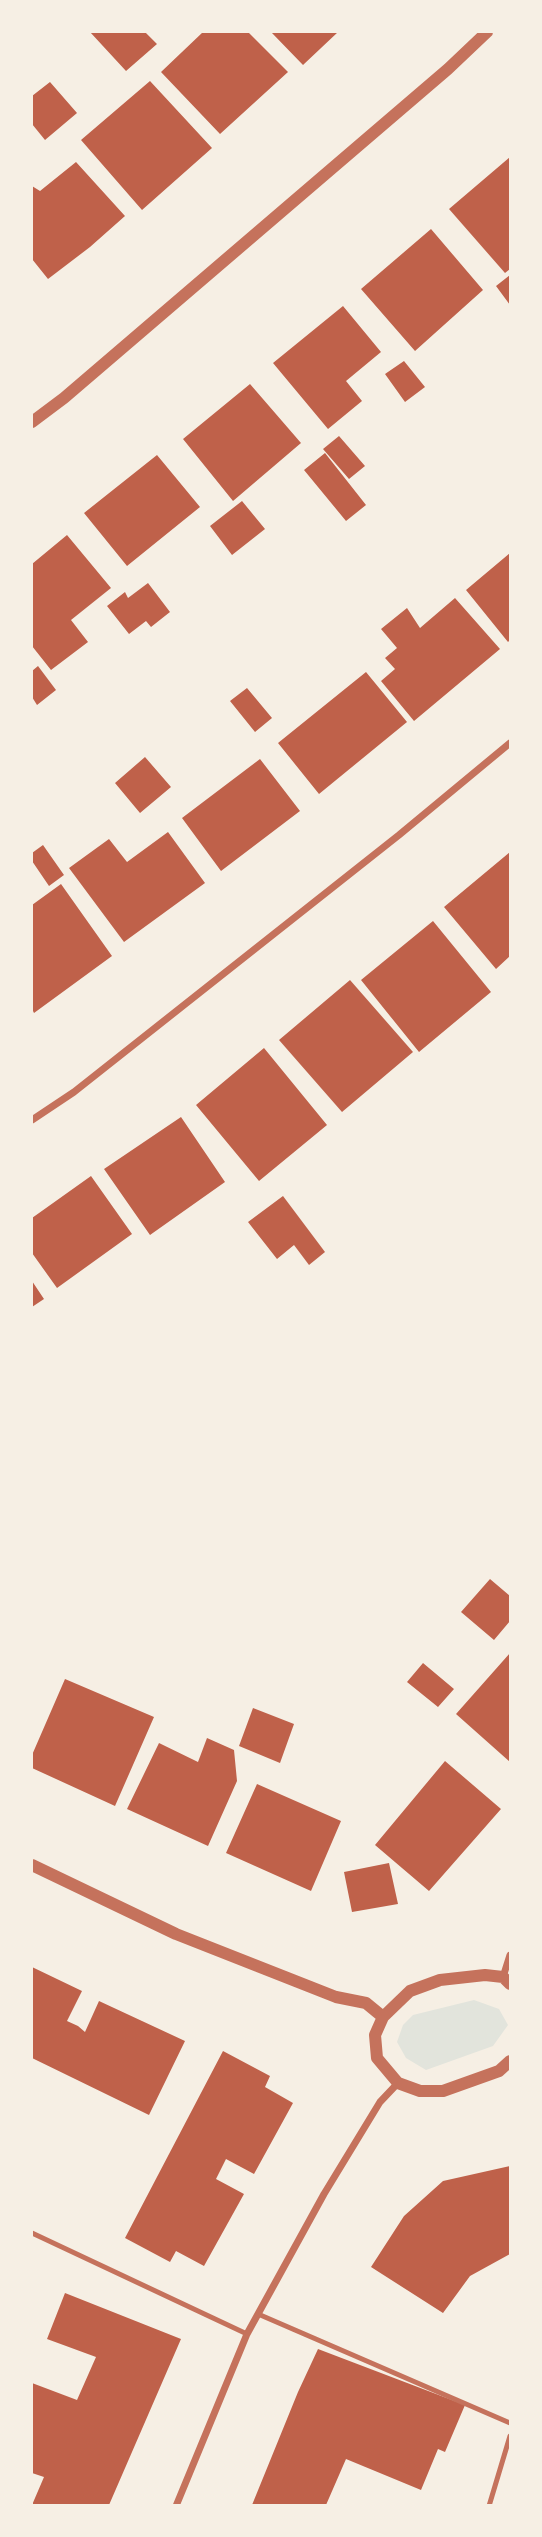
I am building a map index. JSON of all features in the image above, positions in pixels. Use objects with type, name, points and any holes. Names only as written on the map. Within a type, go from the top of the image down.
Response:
[{"type":"street","points":[[32,422],[448,69],[487,32]]},
{"type":"street","points":[[32,1120],[74,1092],[399,835],[510,743]]},
{"type":"street","points":[[32,1865],[176,1934],[336,1997],[366,2003],[383,2017]]},
{"type":"street","points":[[510,1955],[507,1981],[466,1975],[440,1980],[410,1991],[383,2017],[375,2035],[377,2058],[398,2083],[420,2091],[443,2091],[499,2071],[510,2062]]},
{"type":"street","points":[[176,2505],[247,2334],[324,2194],[380,2102],[398,2083]]},
{"type":"lane","points":[[32,2233],[247,2334]]},
{"type":"lane","points":[[258,2314],[510,2423]]},
{"type":"lane","points":[[489,2505],[510,2436]]},
{"type":"shaded area","points":[[474,2000],[499,2009],[508,2025],[493,2046],[426,2070],[406,2058],[397,2042],[403,2025],[413,2015]]},
{"type":"building","points":[[90,32],[145,32],[157,44],[126,71]]},
{"type":"building","points":[[203,32],[248,32],[288,72],[220,134],[161,72]]},
{"type":"building","points":[[271,32],[338,32],[303,65]]},
{"type":"building","points":[[150,81],[212,148],[142,210],[81,140]]},
{"type":"building","points":[[50,82],[77,113],[45,140],[32,124],[32,96]]},
{"type":"building","points":[[510,157],[510,269],[505,273],[449,209]]},
{"type":"building","points":[[76,162],[125,216],[48,279],[32,259],[32,186],[40,191]]},
{"type":"building","points":[[431,229],[483,290],[415,351],[361,289]]},
{"type":"building","points":[[510,275],[510,305],[496,286]]},
{"type":"building","points":[[343,306],[381,352],[346,381],[362,401],[328,429],[273,363]]},
{"type":"building","points":[[404,361],[425,387],[405,402],[385,374]]},
{"type":"building","points":[[250,384],[301,443],[233,501],[183,439]]},
{"type":"building","points":[[339,436],[365,466],[349,479],[323,449]]},
{"type":"building","points":[[325,453],[366,505],[346,521],[304,470]]},
{"type":"building","points":[[157,455],[200,507],[127,566],[84,513]]},
{"type":"building","points":[[242,501],[265,529],[232,555],[210,526]]},
{"type":"building","points":[[67,535],[111,588],[71,620],[88,642],[51,670],[32,646],[32,564]]},
{"type":"building","points":[[510,553],[510,640],[508,642],[466,590]]},
{"type":"building","points":[[148,583],[170,612],[151,627],[146,621],[129,634],[107,606],[125,592],[128,598]]},
{"type":"building","points":[[455,598],[500,649],[414,721],[381,681],[395,669],[385,658],[397,648],[381,629],[407,608],[420,628]]},
{"type":"building","points":[[38,666],[56,690],[37,705],[32,697],[32,671]]},
{"type":"building","points":[[366,672],[407,722],[319,794],[278,743]]},
{"type":"building","points":[[247,688],[272,718],[255,732],[230,701]]},
{"type":"building","points":[[145,757],[171,787],[140,813],[115,783]]},
{"type":"building","points":[[260,759],[300,811],[221,871],[182,818]]},
{"type":"building","points":[[168,832],[205,883],[124,942],[69,868],[109,839],[127,862]]},
{"type":"building","points":[[43,845],[64,875],[49,886],[32,861],[32,853]]},
{"type":"building","points":[[510,852],[510,956],[496,969],[444,907]]},
{"type":"building","points":[[61,884],[112,956],[34,1013],[32,905]]},
{"type":"building","points":[[433,921],[491,992],[419,1052],[361,980]]},
{"type":"building","points":[[350,980],[413,1052],[342,1112],[279,1040]]},
{"type":"building","points":[[264,1048],[327,1125],[259,1181],[196,1105]]},
{"type":"building","points":[[181,1117],[225,1182],[150,1235],[104,1169]]},
{"type":"building","points":[[91,1176],[132,1234],[57,1288],[32,1253],[32,1218]]},
{"type":"building","points":[[283,1196],[325,1252],[309,1265],[294,1245],[277,1259],[248,1222]]},
{"type":"building","points":[[32,1281],[44,1299],[32,1307]]},
{"type":"building","points":[[490,1579],[510,1596],[510,1621],[494,1640],[461,1612]]},
{"type":"building","points":[[510,1653],[510,1762],[456,1714]]},
{"type":"building","points":[[423,1663],[454,1689],[438,1707],[407,1682]]},
{"type":"building","points":[[65,1679],[154,1717],[115,1806],[32,1768],[32,1755]]},
{"type":"building","points":[[253,1708],[294,1724],[280,1763],[239,1746]]},
{"type":"building","points":[[207,1738],[234,1750],[237,1781],[208,1846],[127,1809],[159,1743],[198,1762]]},
{"type":"building","points":[[445,1761],[501,1809],[429,1891],[375,1845]]},
{"type":"building","points":[[257,1784],[341,1821],[311,1891],[226,1853]]},
{"type":"building","points":[[389,1863],[398,1904],[352,1912],[344,1872]]},
{"type":"building","points":[[32,1967],[82,1991],[67,2021],[85,2032],[99,2001],[185,2041],[149,2115],[32,2058]]},
{"type":"building","points":[[223,2051],[270,2076],[265,2087],[293,2103],[254,2174],[226,2159],[216,2179],[244,2194],[204,2266],[176,2251],[170,2262],[125,2238]]},
{"type":"building","points":[[510,2166],[510,2254],[470,2276],[443,2313],[371,2267],[404,2216],[443,2181]]},
{"type":"building","points":[[65,2293],[181,2339],[109,2505],[32,2505],[44,2477],[32,2473],[32,2383],[77,2400],[96,2357],[47,2339]]},
{"type":"building","points":[[318,2349],[465,2405],[445,2452],[438,2449],[421,2490],[346,2459],[326,2505],[252,2505]]}]
